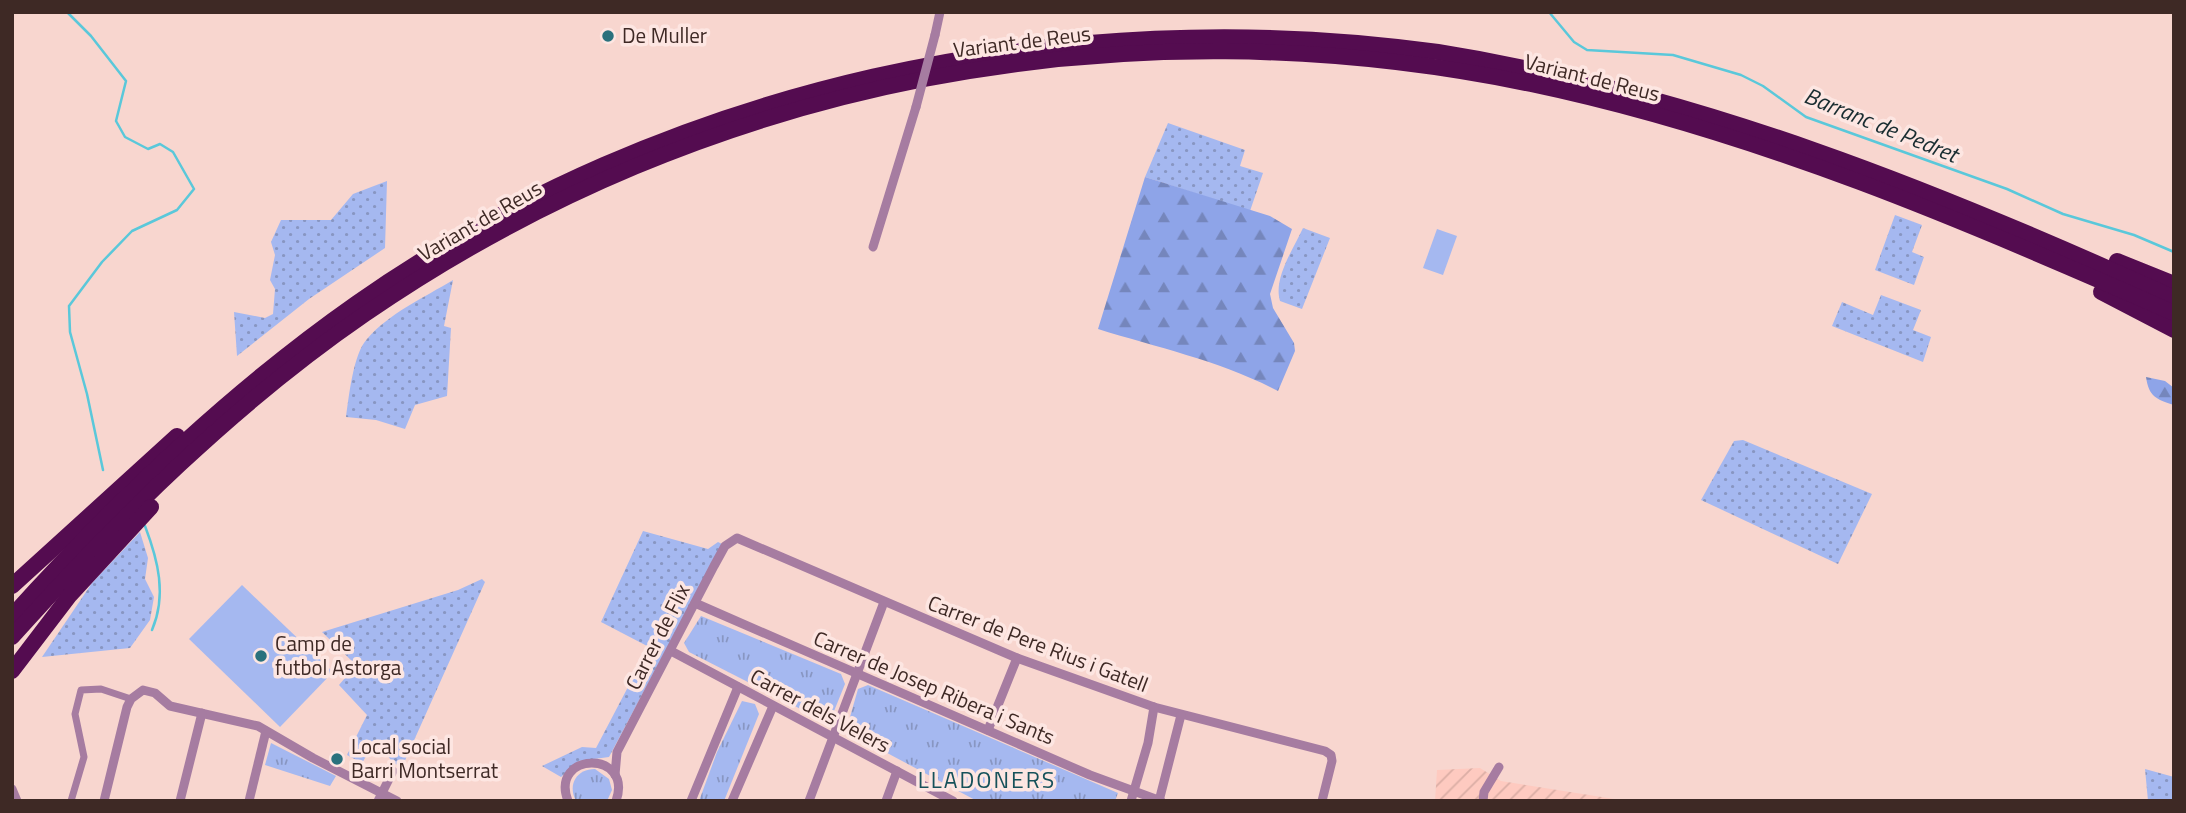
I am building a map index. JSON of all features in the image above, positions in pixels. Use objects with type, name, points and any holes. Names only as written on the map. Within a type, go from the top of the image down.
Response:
[{"type":"highway","name":"Variant de Reus","points":[[12,616],[147,478],[274,366],[358,303],[483,224],[556,186],[645,146],[723,116],[825,86],[918,63],[1019,47],[1110,38],[1190,35],[1284,37],[1435,51],[1601,86],[1708,116],[1950,201],[2174,298]]},
{"type":"highway","name":"Variant de Reus","points":[[12,637],[156,487],[281,377],[367,312],[490,236],[561,199],[650,159],[727,130],[832,98],[918,77],[1021,61],[1112,52],[1271,50],[1357,56],[1461,71],[1573,94],[1690,125],[1893,194],[2023,246],[2174,313]]},
{"type":"highway","points":[[1807,149],[1914,181],[2174,284]]},
{"type":"highway","points":[[1893,194],[2068,275],[2174,330]]},
{"type":"highway","points":[[12,671],[70,596],[163,494],[241,421],[367,312]]},
{"type":"highway","points":[[12,586],[218,400],[256,370],[274,366]]},
{"type":"street","points":[[873,247],[916,107],[940,12]]},
{"type":"street","name":"Carrer de Pere Rius i Gatell","points":[[731,540],[746,541],[1017,658],[1154,707],[1325,751],[1331,755],[1331,766],[1322,801]]},
{"type":"street","name":"Carrer de Flix","points":[[620,799],[615,775],[617,752],[731,540]]},
{"type":"street","points":[[809,801],[884,602]]},
{"type":"street","name":"Carrer de Josep Ribera i Sants","points":[[695,603],[988,730],[1132,796],[1160,801]]},
{"type":"street","name":"Carrer dels Velers","points":[[671,651],[953,801]]},
{"type":"street","points":[[988,730],[1017,658]]},
{"type":"street","points":[[691,801],[738,687]]},
{"type":"street","points":[[71,801],[84,757],[75,715],[81,690],[101,689],[134,696]]},
{"type":"street","points":[[104,801],[134,696],[143,690],[155,693],[170,706],[258,726],[380,797],[397,801]]},
{"type":"street","points":[[732,801],[773,706]]},
{"type":"street","points":[[1132,796],[1148,743],[1154,707]]},
{"type":"street","points":[[180,801],[202,713]]},
{"type":"street","points":[[1160,801],[1181,715]]},
{"type":"street","points":[[249,801],[266,731]]},
{"type":"street","name":"Carrer de Flix","points":[[602,764],[617,752]]},
{"type":"street","points":[[568,801],[565,787],[570,772],[585,763],[602,764],[615,775]]},
{"type":"street","points":[[1483,801],[1484,792],[1499,767]]},
{"type":"street","points":[[380,797],[393,771]]},
{"type":"street","points":[[886,801],[898,771]]},
{"type":"street","points":[[12,789],[17,801]]},
{"type":"shaded area","points":[[1480,768],[1501,781],[1627,801],[1435,801],[1437,770]]},
{"type":"green space","points":[[1168,123],[1245,150],[1240,166],[1263,173],[1250,211],[1145,177]]},
{"type":"green space","points":[[1145,177],[1270,216],[1292,229],[1270,294],[1273,308],[1294,343],[1295,351],[1278,391],[1212,363],[1098,329]]},
{"type":"green space","points":[[387,181],[385,248],[309,299],[237,356],[234,312],[265,318],[273,314],[275,289],[270,280],[275,255],[271,242],[281,220],[331,220],[353,194]]},
{"type":"green space","points":[[1895,215],[1922,225],[1912,252],[1924,257],[1914,285],[1875,270]]},
{"type":"green space","points":[[1303,228],[1330,238],[1302,309],[1280,301],[1279,283]]},
{"type":"green space","points":[[1437,229],[1457,236],[1443,275],[1423,268]]},
{"type":"green space","points":[[453,280],[444,326],[451,328],[447,396],[415,405],[405,429],[376,420],[346,417],[355,365],[367,339],[396,314]]},
{"type":"green space","points":[[1881,295],[1921,310],[1913,330],[1931,337],[1923,362],[1832,326],[1842,302],[1873,315]]},
{"type":"green space","points":[[2146,377],[2165,381],[2174,388],[2174,405],[2154,396]]},
{"type":"green space","points":[[1743,440],[1872,494],[1838,564],[1701,500],[1734,441]]},
{"type":"green space","points":[[643,531],[708,549],[718,542],[722,544],[609,757],[579,761],[561,777],[542,766],[582,747],[596,748],[649,647],[601,622]]},
{"type":"green space","points":[[140,532],[148,558],[145,579],[154,597],[150,620],[130,648],[42,657],[92,583]]},
{"type":"green space","points":[[482,579],[485,582],[403,765],[393,764],[383,747],[373,745],[362,763],[347,755],[367,715],[339,685],[356,665],[322,632],[458,590]]},
{"type":"green space","name":"Camp de futbol Astorga","points":[[242,585],[333,672],[280,727],[189,639]]},
{"type":"green space","points":[[701,616],[841,674],[845,684],[832,716],[824,721],[689,652],[684,643]]},
{"type":"green space","points":[[868,685],[1118,793],[1115,801],[977,801],[846,731],[858,689]]},
{"type":"green space","points":[[742,701],[755,704],[759,714],[724,801],[699,801],[717,752]]},
{"type":"green space","points":[[271,743],[336,776],[330,786],[265,765]]},
{"type":"green space","points":[[595,769],[609,779],[612,790],[607,801],[576,801],[573,795],[575,779],[583,772]]},
{"type":"green space","points":[[2145,769],[2174,777],[2174,801],[2148,801]]},
{"type":"waterway","points":[[67,12],[91,36],[126,81],[116,121],[125,137],[148,149],[160,144],[173,152],[194,189],[177,210],[132,231],[102,262],[69,306],[70,332],[87,394],[103,470]]},
{"type":"waterway","name":"Barranc de Pedret","points":[[1549,12],[1574,42],[1587,50],[1673,55],[1741,75],[1763,86],[1806,117],[2007,189],[2063,214],[2134,235],[2174,252]]},
{"type":"waterway","points":[[145,526],[154,552],[160,591],[157,617],[152,630]]},
{"type":"place","name":"De Muller","points":[[608,36]]},
{"type":"place","name":"Camp de futbol Astorga","points":[[261,656]]},
{"type":"place","name":"Local social Barri Montserrat","points":[[337,759]]},
{"type":"district","name":"LLADONERS","points":[[987,780]]}]
